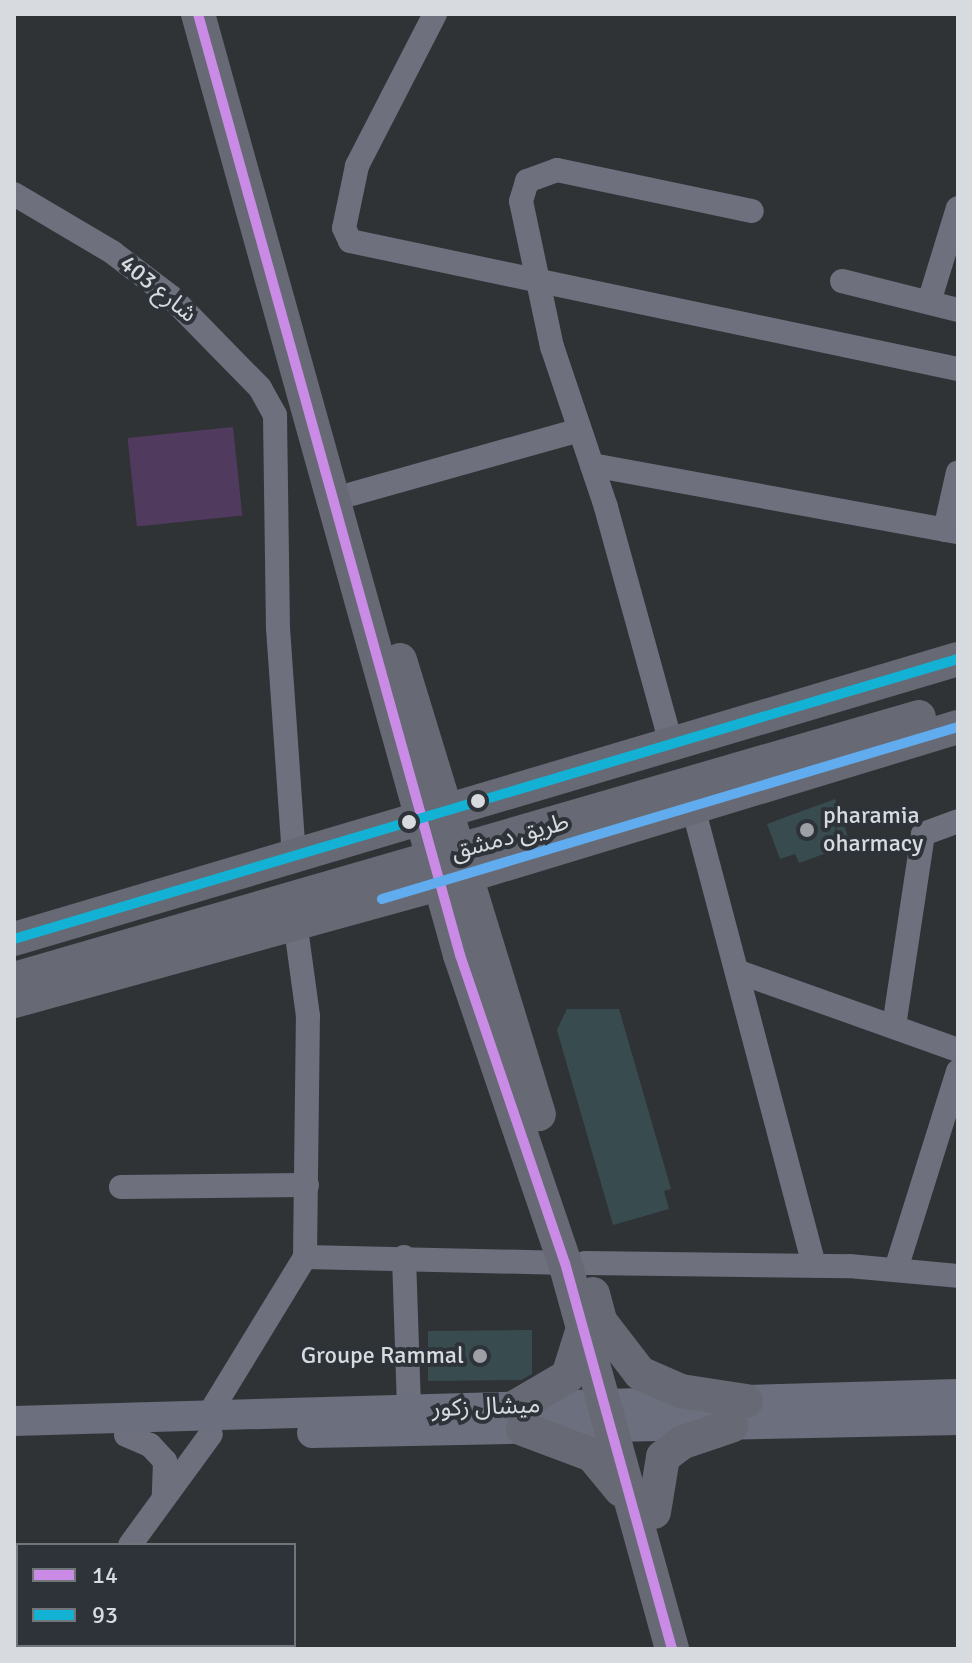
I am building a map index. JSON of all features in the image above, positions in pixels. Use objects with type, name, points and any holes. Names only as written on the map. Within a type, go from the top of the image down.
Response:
[{"type":"highway","points":[[198,14],[322,412],[352,494],[418,755],[405,800],[383,834]]},
{"type":"highway","points":[[214,14],[322,412],[455,880],[473,962],[592,1322],[644,1514],[672,1649]]},
{"type":"highway","points":[[14,939],[521,794],[958,659]]},
{"type":"highway","name":"طريق دمشق","points":[[14,979],[918,705],[958,681]]},
{"type":"highway","name":"طريق دمشق","points":[[14,955],[918,705],[958,704]]},
{"type":"highway","points":[[14,1001],[694,811],[958,727]]},
{"type":"highway","points":[[418,755],[463,791],[521,794]]},
{"type":"highway","points":[[521,794],[509,824],[519,843],[543,854]]},
{"type":"highway","points":[[330,848],[356,858],[368,876],[362,896],[344,909]]},
{"type":"highway","points":[[473,962],[490,888],[543,854]]},
{"type":"highway","points":[[385,898],[411,900],[434,912],[473,962]]},
{"type":"highway","points":[[592,1322],[653,1381],[738,1414]]},
{"type":"highway","points":[[592,1322],[568,1376],[520,1418],[592,1455],[644,1514],[692,1649]]},
{"type":"highway","points":[[644,1514],[663,1457],[683,1442],[738,1414]]},
{"type":"main road","name":"ميشال زكور","points":[[738,1414],[958,1394]]},
{"type":"main road","name":"ميشال زكور","points":[[14,1438],[126,1435],[210,1425],[409,1410],[520,1418]]},
{"type":"main road","name":"ميشال زكور","points":[[14,1421],[210,1425],[738,1414],[958,1420]]},
{"type":"street","points":[[435,14],[357,166],[344,234],[356,243],[958,369]]},
{"type":"street","points":[[672,747],[592,465],[536,283],[521,201],[527,181],[543,172],[579,172],[752,211]]},
{"type":"street","name":"شارع 403","points":[[14,194],[156,284],[260,388],[275,415]]},
{"type":"street","points":[[929,302],[958,208]]},
{"type":"street","points":[[842,281],[958,310]]},
{"type":"street","points":[[294,858],[278,628],[275,415],[322,412]]},
{"type":"street","points":[[352,494],[579,430]]},
{"type":"street","points":[[592,465],[952,531],[958,472]]},
{"type":"street","points":[[694,811],[814,1265]]},
{"type":"street","points":[[894,1026],[923,834],[958,821]]},
{"type":"street","points":[[131,1543],[210,1425],[305,1257],[307,1002],[295,921]]},
{"type":"street","points":[[739,972],[958,1050]]},
{"type":"street","points":[[896,1269],[958,1071]]},
{"type":"street","points":[[121,1187],[307,1185]]},
{"type":"street","points":[[305,1257],[814,1265],[958,1276]]},
{"type":"street","points":[[404,1257],[409,1410]]},
{"type":"street","points":[[126,1435],[150,1445],[165,1461],[162,1500]]},
{"type":"shaded area","points":[[233,427],[242,516],[137,527],[128,438]]},
{"type":"building","name":"pharamia oharmacy","points":[[835,799],[848,837],[841,840],[843,847],[799,863],[795,854],[780,859],[767,824]]},
{"type":"building","points":[[567,1009],[619,1009],[671,1189],[664,1191],[669,1209],[613,1225],[557,1030]]},
{"type":"building","name":"Groupe Rammal","points":[[532,1330],[532,1374],[521,1380],[428,1381],[428,1331]]},
{"type":"transit line","name":"14","points":[[198,14],[460,955],[565,1263],[672,1649]]},
{"type":"transit line","name":"93","points":[[14,939],[958,659]]},
{"type":"transit line","points":[[382,899],[958,727]]},
{"type":"place","name":"pharamia oharmacy","points":[[807,830]]},
{"type":"place","name":"Groupe Rammal","points":[[480,1356]]}]
